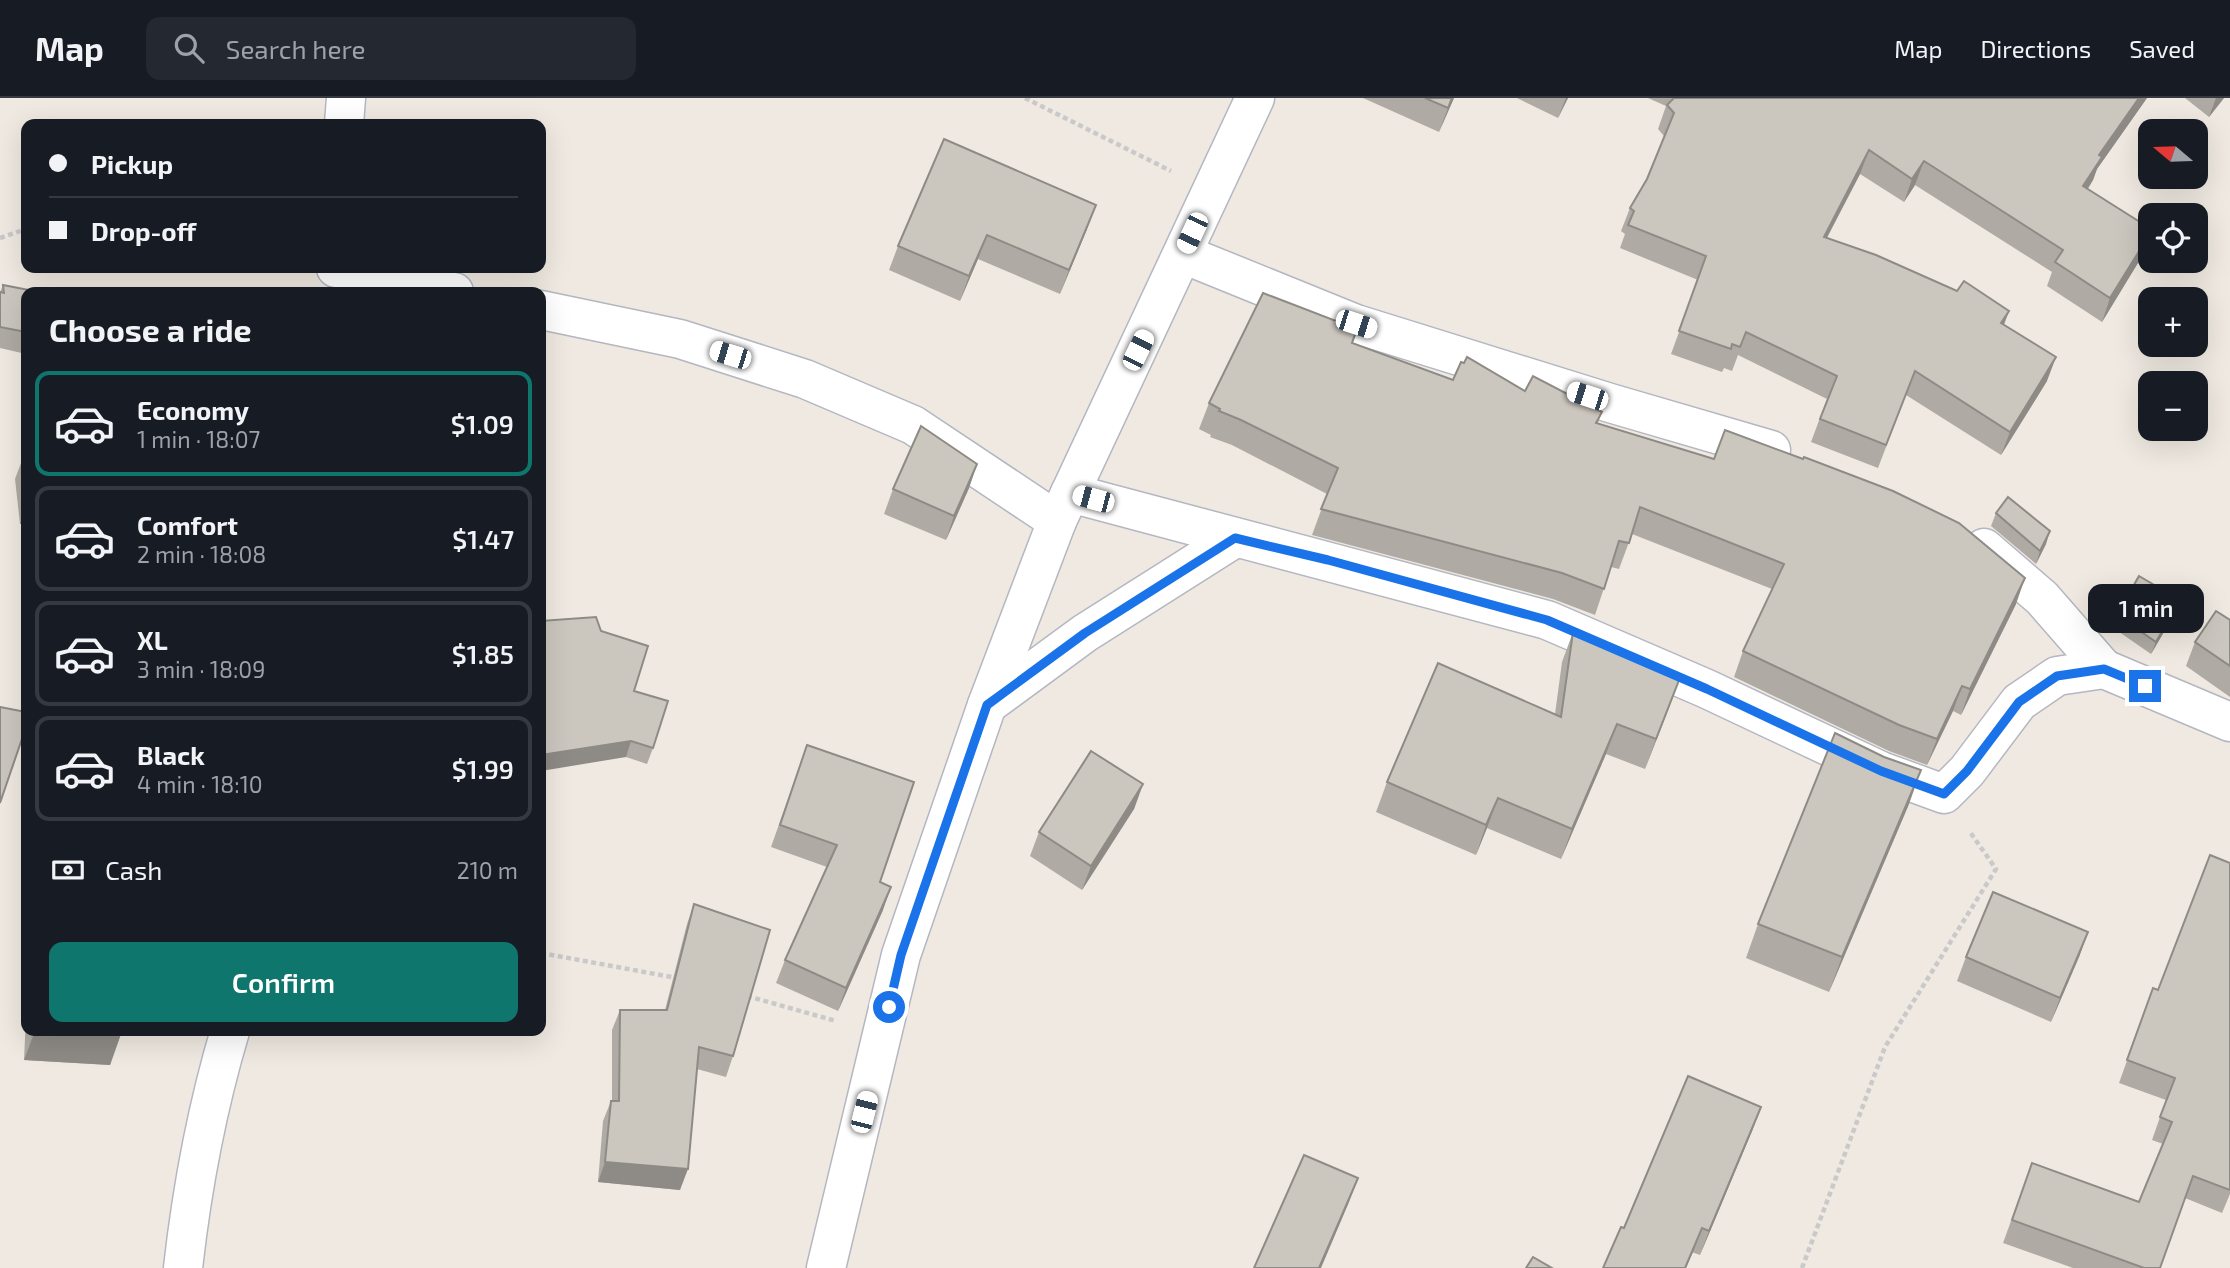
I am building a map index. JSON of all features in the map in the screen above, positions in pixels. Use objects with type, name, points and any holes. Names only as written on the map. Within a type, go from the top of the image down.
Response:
[{"type":"street","points":[[344,119],[346,98]]},
{"type":"street","points":[[826,1268],[901,955],[987,705],[1064,507],[1255,98]]},
{"type":"street","points":[[1183,254],[1356,324],[1769,449],[1806,463]]},
{"type":"street","points":[[359,273],[429,287]]},
{"type":"street","points":[[546,311],[680,340],[805,379],[913,425],[1064,507],[1235,538],[1328,560],[1547,620],[1707,689],[1881,771],[1944,794],[1967,771],[2019,702],[2057,676],[2104,669]]},
{"type":"street","points":[[1962,530],[2042,598],[2104,669],[2230,723]]},
{"type":"street","points":[[987,705],[1085,633],[1235,538]]},
{"type":"street","points":[[183,1268],[191,1200],[229,1036]]},
{"type":"path","points":[[1025,98],[1212,191]]},
{"type":"path","points":[[0,238],[21,231]]},
{"type":"path","points":[[1802,1268],[1885,1047],[1996,869],[1944,794]]},
{"type":"path","points":[[546,954],[678,978]]},
{"type":"path","points":[[741,994],[883,1034]]},
{"type":"building","points":[[1425,98],[1452,98],[1448,108]]},
{"type":"building","points":[[1674,98],[2139,98],[2099,155],[2102,157],[2083,186],[2138,221],[2138,253],[2110,298],[2055,262],[2063,250],[1924,161],[1912,179],[1869,150],[1824,237],[1876,255],[1957,291],[1964,281],[2009,311],[2001,323],[2056,357],[2010,432],[1915,371],[1886,445],[1820,419],[1837,376],[1746,332],[1740,347],[1732,344],[1731,349],[1679,331],[1706,256],[1628,225],[1634,211],[1630,208],[1647,179],[1674,113],[1667,105]]},
{"type":"building","points":[[944,139],[1096,205],[1069,270],[987,235],[969,276],[898,246]]},
{"type":"building","points":[[3,285],[21,288],[21,331],[0,327],[0,292],[4,293]]},
{"type":"building","points":[[1263,293],[1357,329],[1352,343],[1453,380],[1461,362],[1464,363],[1467,357],[1525,391],[1533,376],[1602,412],[1596,423],[1714,459],[1725,430],[1803,459],[1804,457],[1893,491],[1959,523],[2025,578],[1970,689],[1962,686],[1937,739],[1899,725],[1743,651],[1784,564],[1640,507],[1629,543],[1619,541],[1604,589],[1562,573],[1321,509],[1338,468],[1219,411],[1220,409],[1209,403]]},
{"type":"building","points":[[921,426],[977,464],[954,516],[893,489]]},
{"type":"building","points":[[2008,497],[2050,531],[2040,551],[1996,513]]},
{"type":"building","points":[[2139,576],[2180,600],[2156,642],[2117,615]]},
{"type":"building","points":[[2216,611],[2230,620],[2230,666],[2195,642]]},
{"type":"building","points":[[596,617],[601,631],[648,646],[634,691],[668,701],[653,748],[631,741],[546,754],[546,621]]},
{"type":"building","points":[[1573,632],[1681,675],[1656,739],[1617,724],[1572,829],[1498,798],[1486,825],[1387,782],[1438,663],[1561,717]]},
{"type":"building","points":[[0,707],[21,711],[21,742],[0,803]]},
{"type":"building","points":[[1835,733],[1884,757],[1921,770],[1842,957],[1758,924]]},
{"type":"building","points":[[807,745],[914,782],[880,882],[891,887],[846,988],[785,960],[837,845],[780,825]]},
{"type":"building","points":[[1091,751],[1143,784],[1091,866],[1039,832]]},
{"type":"building","points":[[2210,855],[2230,863],[2230,1190],[2193,1176],[2160,1268],[2144,1268],[2012,1220],[2032,1163],[2139,1202],[2172,1122],[2160,1117],[2175,1078],[2127,1060],[2153,988],[2158,990]]},
{"type":"building","points":[[1993,892],[2088,932],[2060,998],[1966,957]]},
{"type":"building","points":[[694,904],[770,930],[733,1056],[699,1047],[688,1169],[605,1162],[611,1101],[619,1101],[620,1010],[667,1010]]},
{"type":"building","points":[[1688,1076],[1761,1107],[1709,1231],[1702,1228],[1685,1268],[1603,1268],[1621,1227],[1624,1228]]},
{"type":"building","points":[[1304,1155],[1358,1178],[1319,1268],[1254,1268]]},
{"type":"building","points":[[1533,1257],[1552,1268],[1526,1268]]},
{"type":"route","points":[[889,1007],[901,955],[987,705],[1085,633],[1235,538],[1328,560],[1547,620],[1707,689],[1881,771],[1944,794],[1967,771],[2019,702],[2057,676],[2104,669],[2145,686]]}]
